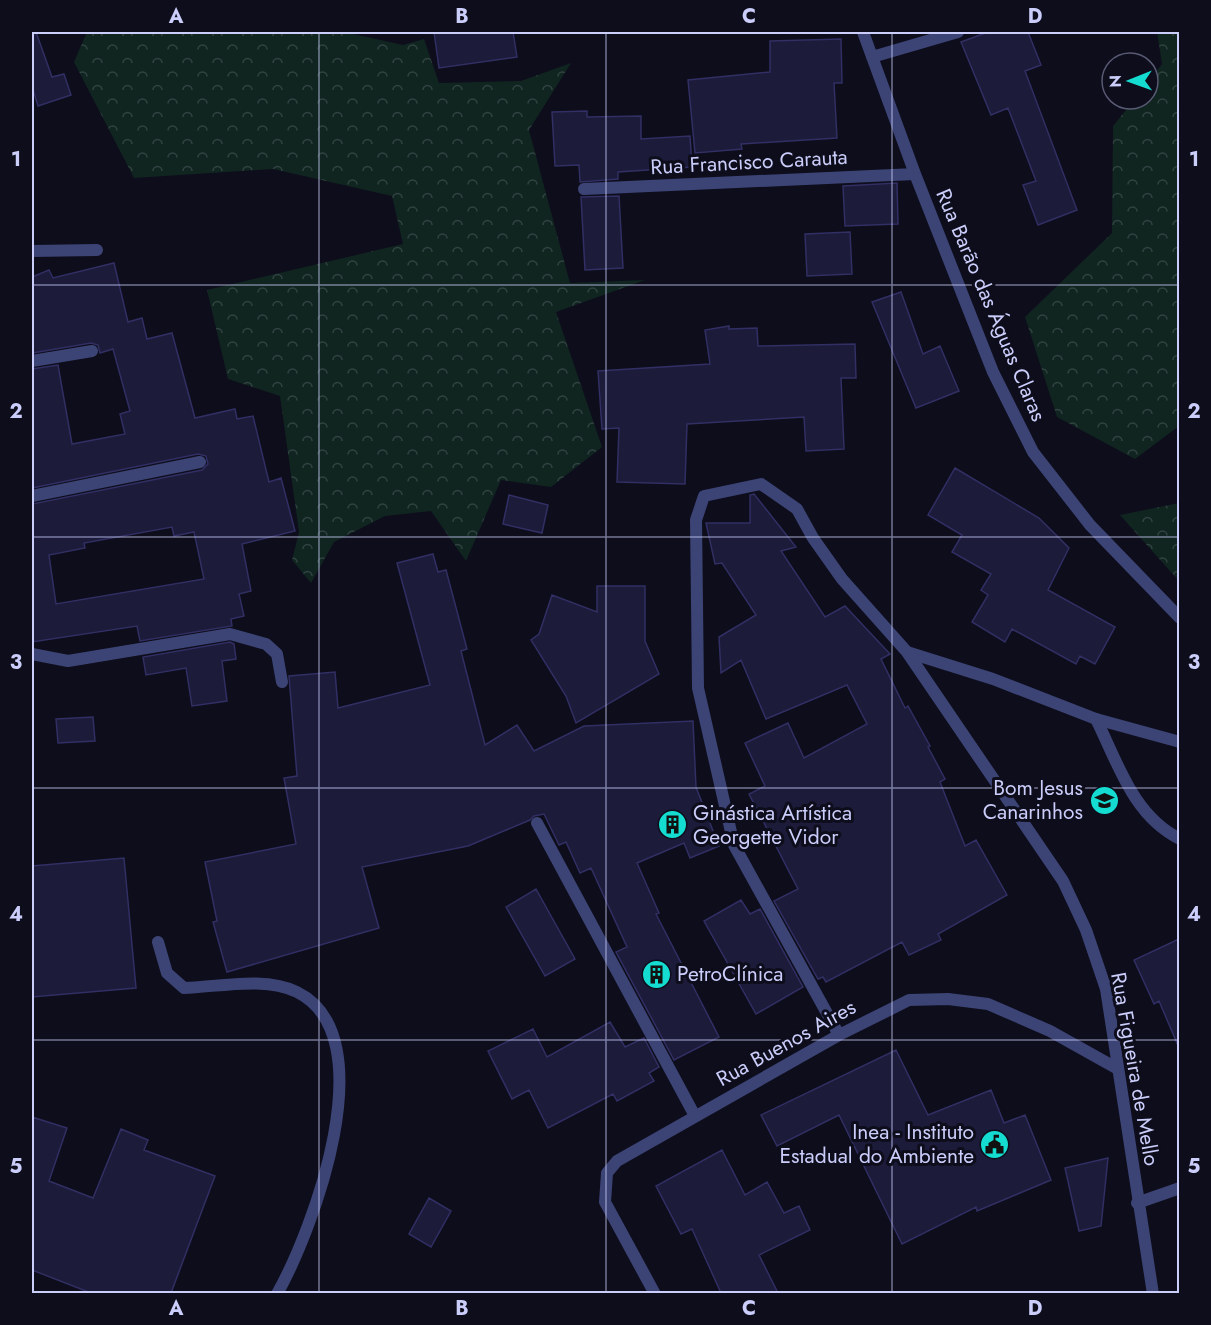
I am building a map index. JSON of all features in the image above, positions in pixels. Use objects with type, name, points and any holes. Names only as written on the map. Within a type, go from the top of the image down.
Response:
[{"type":"street","name":"Rua Barão das Águas Claras","points":[[863,32],[915,174],[993,372],[1033,452],[1090,525],[1179,618]]},
{"type":"street","points":[[872,57],[958,32]]},
{"type":"street","name":"Rua Francisco Carauta","points":[[584,189],[915,174]]},
{"type":"street","points":[[32,252],[97,250]]},
{"type":"street","points":[[32,361],[92,351]]},
{"type":"street","points":[[32,496],[200,462]]},
{"type":"street","name":"Rua Figueira de Mello","points":[[839,1035],[735,845],[698,688],[696,519],[704,496],[761,484],[780,495],[797,509],[813,538],[842,579],[907,652],[1064,881],[1086,930],[1106,988],[1137,1203],[1153,1293]]},
{"type":"street","points":[[32,654],[68,661],[230,634],[266,644],[277,654],[282,682]]},
{"type":"street","points":[[907,652],[993,679],[1096,719],[1179,742]]},
{"type":"street","points":[[1096,719],[1138,804],[1161,830],[1179,839]]},
{"type":"street","points":[[537,823],[694,1116]]},
{"type":"street","points":[[158,942],[167,974],[184,988],[265,984],[296,992],[322,1010],[338,1049],[340,1104],[320,1198],[277,1293]]},
{"type":"street","name":"Rua Buenos Aires","points":[[655,1293],[605,1202],[605,1179],[617,1161],[839,1035],[909,1000],[948,999],[988,1004],[1050,1030],[1118,1070]]},
{"type":"street","points":[[1137,1203],[1179,1188]]},
{"type":"green space","points":[[87,32],[344,32],[403,45],[424,39],[439,83],[521,81],[571,63],[529,130],[570,283],[645,280],[556,312],[602,447],[551,487],[501,480],[466,561],[431,511],[385,516],[334,542],[311,583],[292,560],[299,532],[280,396],[228,379],[207,290],[403,244],[392,196],[273,169],[134,178],[74,62]]},
{"type":"green space","points":[[1157,32],[1179,32],[1179,426],[1135,459],[1057,417],[1025,317],[1112,233],[1113,126],[1125,111],[1160,111],[1160,67],[1162,64]]},
{"type":"green space","points":[[1180,504],[1179,581],[1120,515]]},
{"type":"building","points":[[32,32],[36,32],[52,77],[64,74],[71,95],[38,106],[32,86]]},
{"type":"building","points":[[434,32],[513,32],[517,57],[439,68]]},
{"type":"building","points":[[988,32],[1028,32],[1041,65],[1025,71],[1077,210],[1038,225],[1023,185],[1036,181],[1008,108],[991,115],[961,42]]},
{"type":"building","points":[[841,39],[842,83],[834,83],[837,138],[741,144],[742,149],[695,153],[688,80],[770,72],[770,41]]},
{"type":"building","points":[[587,111],[587,117],[641,116],[641,139],[690,136],[692,167],[618,172],[618,179],[580,182],[579,165],[555,166],[552,112]]},
{"type":"building","points":[[897,183],[898,224],[845,226],[843,186]]},
{"type":"building","points":[[619,196],[623,268],[585,270],[581,197]]},
{"type":"building","points":[[850,232],[852,274],[807,276],[805,234]]},
{"type":"building","points":[[114,263],[128,322],[142,318],[147,339],[172,333],[195,418],[235,409],[237,419],[253,416],[269,482],[281,478],[295,531],[242,544],[251,591],[239,594],[244,616],[231,619],[232,626],[140,641],[137,626],[32,642],[32,504],[202,470],[208,464],[206,456],[198,454],[32,488],[32,369],[58,365],[72,444],[125,434],[120,414],[130,411],[113,349],[100,353],[98,345],[91,343],[32,353],[32,277],[49,270],[53,278]],"holes":[[[172,527],[174,536],[194,532],[204,579],[56,604],[49,555],[85,548],[84,543]]]},
{"type":"building","points":[[901,292],[923,354],[940,346],[959,391],[916,408],[872,302]]},
{"type":"building","points":[[729,326],[729,329],[757,328],[758,346],[855,344],[856,378],[841,378],[844,449],[806,451],[804,417],[687,424],[685,484],[617,482],[619,428],[602,429],[598,371],[710,364],[705,330]]},
{"type":"building","points":[[955,468],[1039,518],[1069,548],[1048,590],[1115,627],[1095,664],[1080,656],[1076,664],[1012,629],[1005,642],[972,622],[988,595],[981,590],[991,574],[952,552],[962,535],[928,515]]},
{"type":"building","points":[[754,494],[796,547],[781,551],[825,617],[845,606],[890,654],[881,659],[905,708],[908,706],[930,746],[928,747],[945,779],[940,782],[965,846],[976,840],[1007,895],[938,934],[941,940],[909,955],[902,942],[826,982],[823,977],[818,979],[774,901],[798,889],[749,794],[765,786],[745,743],[788,723],[804,758],[867,724],[847,685],[766,719],[741,660],[721,673],[719,637],[756,615],[722,563],[715,564],[706,523],[750,523],[750,495]]},
{"type":"building","points":[[509,495],[548,505],[542,533],[503,524]]},
{"type":"building","points":[[433,554],[438,572],[446,570],[467,649],[461,651],[485,745],[517,725],[534,751],[584,726],[693,721],[696,787],[719,846],[690,858],[684,843],[637,863],[659,913],[656,914],[719,1037],[674,1060],[616,952],[627,947],[591,868],[580,873],[566,842],[559,845],[544,814],[534,816],[530,820],[468,846],[362,867],[379,928],[227,972],[213,922],[217,921],[205,862],[296,844],[284,778],[297,776],[289,676],[335,672],[338,708],[430,685],[397,563]]},
{"type":"building","points":[[597,586],[645,586],[645,641],[659,674],[576,723],[566,696],[531,640],[539,634],[552,595],[597,612]]},
{"type":"building","points":[[230,642],[234,644],[236,659],[222,661],[227,701],[192,706],[186,668],[146,675],[143,657]]},
{"type":"building","points":[[93,717],[95,741],[58,743],[56,719]]},
{"type":"building","points":[[124,858],[136,988],[32,997],[32,866]]},
{"type":"building","points":[[536,889],[575,959],[545,976],[506,907]]},
{"type":"building","points":[[741,900],[750,914],[760,909],[803,987],[756,1014],[704,921]]},
{"type":"building","points":[[1179,939],[1179,1048],[1159,1001],[1154,1004],[1134,960]]},
{"type":"building","points":[[610,1022],[625,1047],[644,1038],[659,1067],[649,1073],[654,1081],[617,1101],[613,1094],[548,1128],[529,1090],[512,1099],[488,1051],[533,1029],[547,1057]]},
{"type":"building","points":[[896,1050],[928,1115],[991,1090],[1004,1123],[1025,1115],[1051,1180],[977,1211],[976,1207],[902,1244],[839,1115],[777,1146],[761,1115]]},
{"type":"building","points":[[32,1117],[67,1128],[49,1181],[93,1198],[121,1129],[148,1140],[144,1150],[215,1176],[171,1293],[91,1293],[32,1270]]},
{"type":"building","points":[[722,1150],[745,1195],[767,1182],[784,1213],[799,1206],[810,1230],[759,1255],[778,1293],[721,1293],[692,1229],[681,1234],[656,1186]]},
{"type":"building","points":[[1108,1158],[1101,1226],[1079,1231],[1065,1168]]},
{"type":"building","points":[[429,1198],[451,1211],[431,1247],[409,1234]]},
{"type":"place","name":"Bom Jesus Canarinhos","points":[[1104,800]]},
{"type":"place","name":"Ginástica Artística Georgette Vidor","points":[[672,825]]},
{"type":"place","name":"PetroClínica","points":[[656,974]]},
{"type":"place","name":"Inea - Instituto Estadual do Ambiente","points":[[995,1144]]}]
